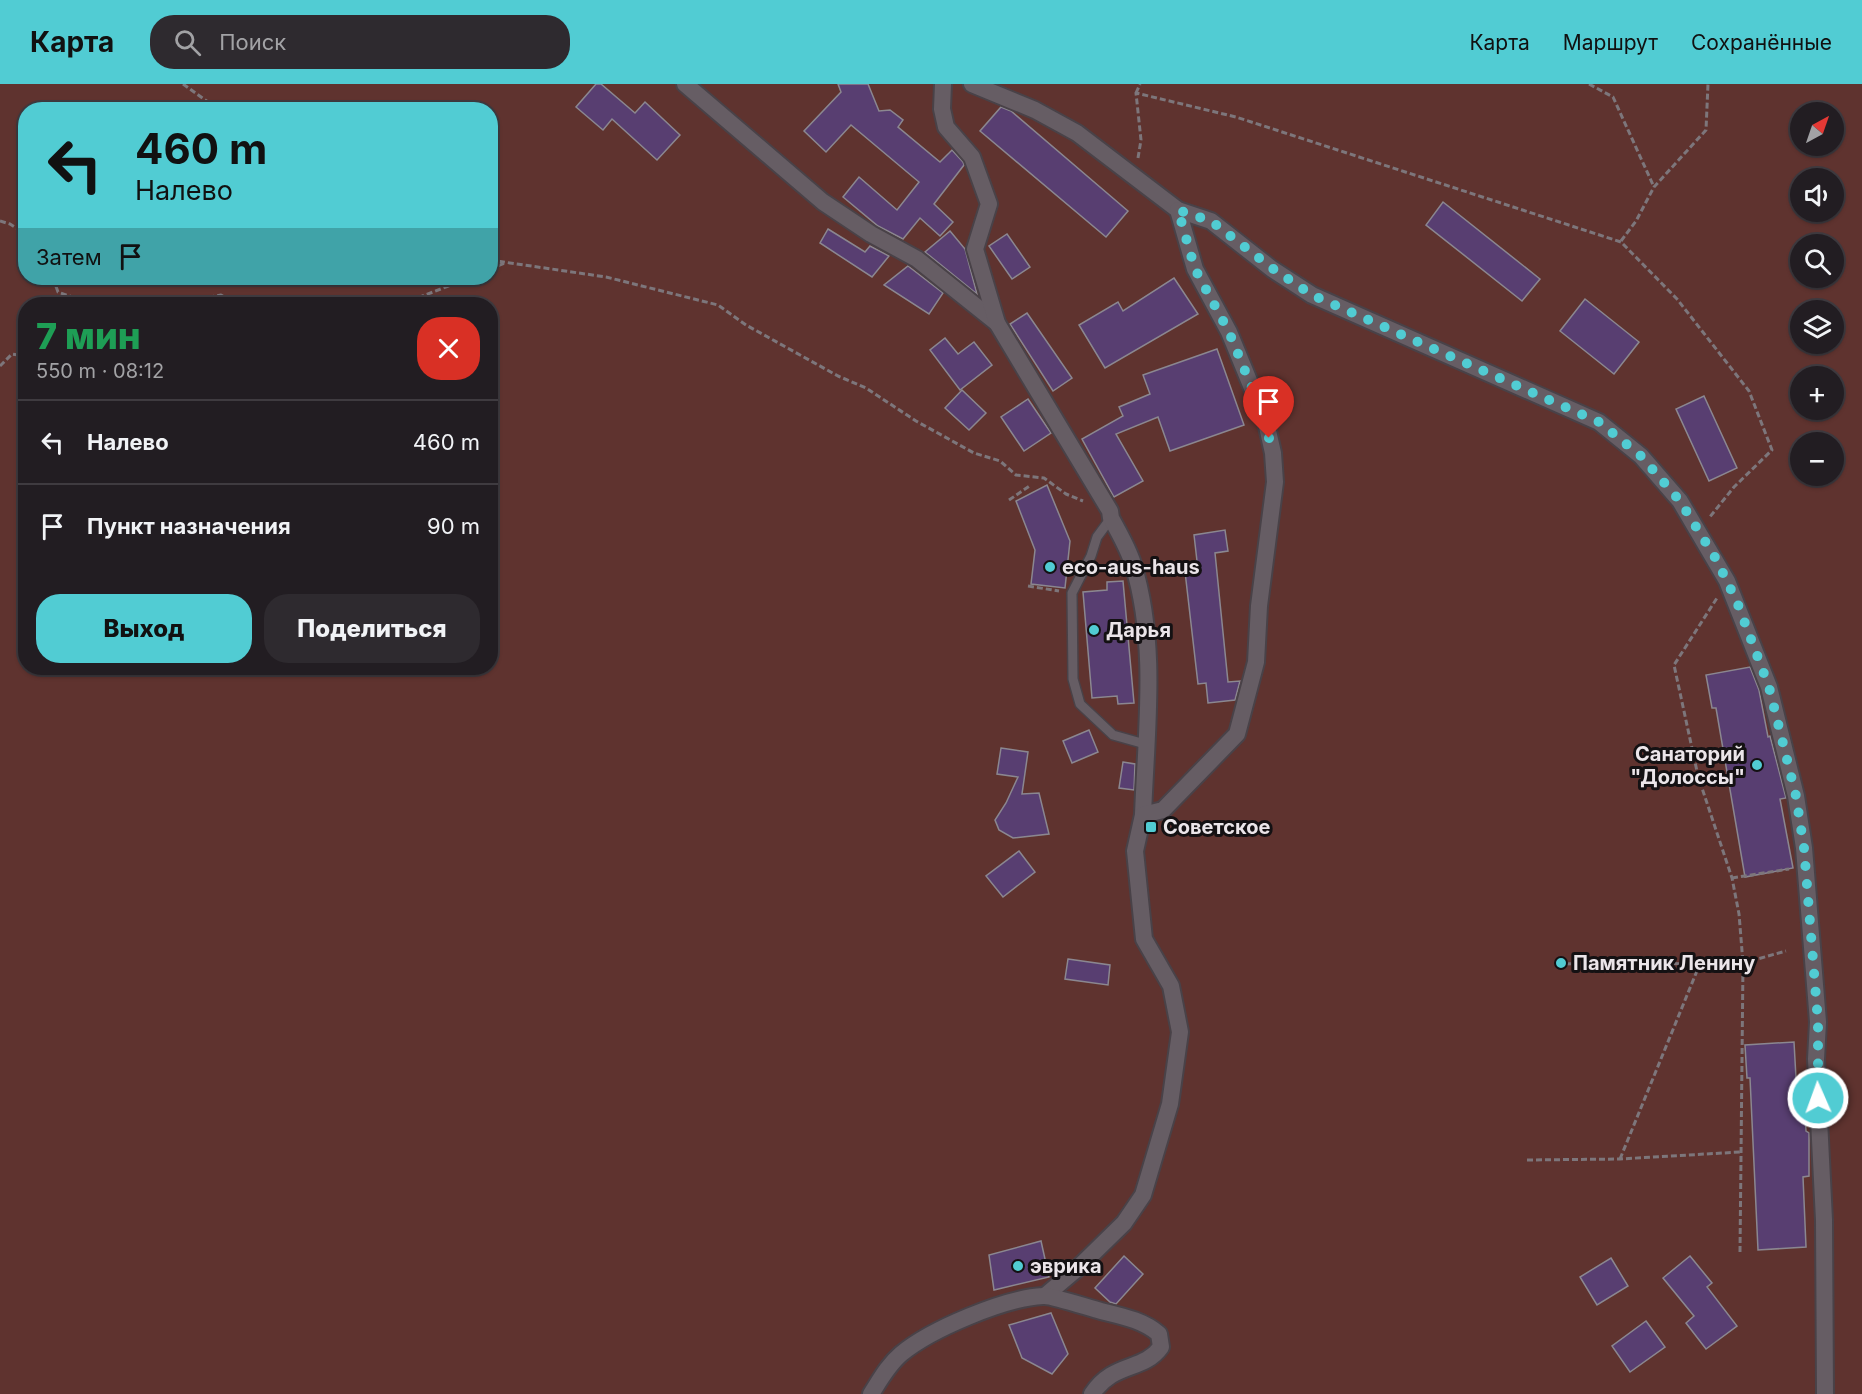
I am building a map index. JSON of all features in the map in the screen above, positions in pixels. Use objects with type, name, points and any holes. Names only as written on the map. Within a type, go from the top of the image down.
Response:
[{"type":"street","points":[[685,84],[824,202],[871,234],[917,259],[997,323]]},
{"type":"street","points":[[943,84],[942,109],[946,128],[972,157],[989,204],[975,249],[997,323],[1111,515],[1132,563],[1143,610],[1150,668],[1143,815],[1135,851],[1144,939],[1172,986],[1180,1032],[1170,1104],[1143,1195],[1124,1223],[1078,1268],[1046,1295]]},
{"type":"street","points":[[972,84],[1035,110],[1077,132],[1178,210],[1211,221],[1272,268],[1312,295],[1599,422],[1641,456],[1680,501],[1728,581],[1769,687],[1796,796],[1806,866],[1818,1022],[1817,1069],[1824,1220],[1825,1394]]},
{"type":"street","points":[[1143,815],[1163,810],[1236,734],[1256,662],[1259,606],[1275,482],[1273,453],[1266,422],[1229,332],[1195,269],[1178,210]]},
{"type":"street","points":[[871,1394],[892,1363],[920,1341],[1006,1303],[1046,1295],[1125,1317],[1159,1334],[1161,1347],[1152,1357],[1121,1368],[1106,1377],[1092,1394]]},
{"type":"lane","points":[[1111,515],[1096,537],[1091,556],[1072,593],[1073,679],[1080,704],[1113,735],[1145,744]]},
{"type":"path","points":[[183,84],[208,102]]},
{"type":"path","points":[[1134,177],[1141,141],[1136,93],[1140,84]]},
{"type":"path","points":[[1589,84],[1613,97],[1654,187]]},
{"type":"path","points":[[1621,242],[1636,221],[1654,187],[1707,130],[1708,84]]},
{"type":"path","points":[[1136,93],[1236,117],[1621,242],[1677,299],[1749,391],[1772,450],[1734,487],[1698,531]]},
{"type":"path","points":[[0,221],[18,229]]},
{"type":"path","points":[[498,262],[606,277],[718,306],[746,326],[838,376],[866,388],[916,421],[974,453],[1000,461],[1016,475],[1044,478],[1066,494],[1111,515]]},
{"type":"path","points":[[498,266],[506,263]]},
{"type":"path","points":[[56,285],[58,291],[74,297]]},
{"type":"path","points":[[420,297],[451,285]]},
{"type":"path","points":[[210,297],[221,295],[225,297]]},
{"type":"path","points":[[0,366],[12,354],[18,355]]},
{"type":"path","points":[[1009,500],[1031,485]]},
{"type":"path","points":[[1728,581],[1674,665],[1698,776],[1732,878],[1739,914],[1743,963],[1740,1252]]},
{"type":"path","points":[[1028,586],[1072,593]]},
{"type":"path","points":[[1732,878],[1806,866]]},
{"type":"path","points":[[1565,964],[1589,962],[1699,965],[1743,963],[1786,951]]},
{"type":"path","points":[[1620,1159],[1699,965]]},
{"type":"path","points":[[1527,1160],[1620,1159],[1740,1152]]},
{"type":"shaded area","points":[[0,84],[1862,84],[1862,1394],[0,1394]]},
{"type":"building","points":[[596,84],[601,84],[635,113],[645,102],[680,135],[657,160],[612,119],[603,130],[576,107]]},
{"type":"building","points":[[838,84],[868,84],[879,111],[890,110],[903,120],[898,127],[940,162],[952,150],[963,162],[964,165],[934,204],[953,222],[940,236],[920,218],[903,239],[878,226],[843,197],[859,177],[897,210],[919,182],[851,125],[826,152],[804,131],[841,92]]},
{"type":"building","points":[[1001,107],[1011,111],[1128,211],[1106,237],[980,131]]},
{"type":"building","points":[[1443,202],[1540,279],[1522,301],[1426,225]]},
{"type":"building","points":[[828,229],[865,252],[870,246],[889,256],[872,277],[820,243]]},
{"type":"building","points":[[950,231],[965,249],[977,294],[925,252]]},
{"type":"building","points":[[1007,234],[1030,267],[1012,279],[989,246]]},
{"type":"building","points":[[908,266],[943,293],[929,314],[884,285]]},
{"type":"building","points":[[1174,278],[1198,314],[1105,368],[1079,325],[1118,302],[1123,311]]},
{"type":"building","points":[[1585,299],[1639,342],[1614,374],[1560,331]]},
{"type":"building","points":[[1027,313],[1072,378],[1053,391],[1010,324]]},
{"type":"building","points":[[945,338],[958,354],[974,342],[992,365],[960,390],[930,350]]},
{"type":"building","points":[[1217,349],[1244,425],[1170,451],[1158,417],[1116,434],[1143,481],[1114,497],[1082,439],[1123,416],[1119,407],[1150,394],[1143,375]]},
{"type":"building","points":[[962,390],[986,413],[969,430],[945,408]]},
{"type":"building","points":[[1704,396],[1737,468],[1709,481],[1676,409]]},
{"type":"building","points":[[1028,399],[1051,433],[1024,451],[1001,417]]},
{"type":"building","points":[[1047,485],[1070,541],[1065,588],[1031,584],[1035,550],[1016,501]]},
{"type":"building","points":[[1225,530],[1228,551],[1215,553],[1228,682],[1240,681],[1235,700],[1208,703],[1206,683],[1198,684],[1184,563],[1197,561],[1194,535]]},
{"type":"building","points":[[1123,581],[1134,703],[1118,704],[1117,696],[1092,698],[1083,592],[1107,590],[1107,582]]},
{"type":"building","name":"Санаторий \"Долоссы\"","points":[[1750,667],[1759,690],[1768,737],[1770,736],[1786,798],[1780,799],[1793,868],[1745,877],[1716,708],[1712,708],[1706,675]]},
{"type":"building","points":[[1089,730],[1098,752],[1072,763],[1063,741]]},
{"type":"building","points":[[1001,748],[1028,752],[1022,794],[1039,793],[1049,834],[1013,838],[999,830],[995,820],[1018,777],[997,774]]},
{"type":"building","points":[[1123,762],[1135,764],[1134,790],[1119,788]]},
{"type":"building","points":[[1019,851],[1035,872],[1003,897],[986,876]]},
{"type":"building","points":[[1068,959],[1110,965],[1108,985],[1065,979]]},
{"type":"building","points":[[1794,1042],[1798,1114],[1805,1113],[1806,1131],[1809,1133],[1809,1176],[1803,1177],[1806,1247],[1758,1250],[1750,1078],[1747,1078],[1745,1045]]},
{"type":"building","name":"эврика","points":[[1041,1241],[1049,1277],[994,1290],[989,1255]]},
{"type":"building","points":[[1124,1256],[1143,1274],[1116,1304],[1110,1302],[1095,1288]]},
{"type":"building","points":[[1690,1256],[1712,1283],[1707,1287],[1737,1326],[1706,1349],[1686,1323],[1694,1316],[1663,1278]]},
{"type":"building","points":[[1611,1258],[1628,1286],[1597,1305],[1580,1277]]},
{"type":"building","points":[[1051,1313],[1068,1354],[1052,1374],[1022,1358],[1009,1325]]},
{"type":"building","points":[[1646,1321],[1665,1347],[1630,1372],[1612,1346]]},
{"type":"place","name":"eco-aus-haus","points":[[1050,567]]},
{"type":"place","name":"Дарья","points":[[1094,630]]},
{"type":"place","name":"Санаторий \"Долоссы\"","points":[[1757,765]]},
{"type":"place","name":"Советское","points":[[1151,827]]},
{"type":"place","name":"Памятник Ленину","points":[[1561,963]]},
{"type":"place","name":"эврика","points":[[1018,1266]]},
{"type":"route","points":[[1269,438],[1266,422],[1229,332],[1195,269],[1178,210],[1211,221],[1272,268],[1312,295],[1369,318],[1599,422],[1641,456],[1680,501],[1716,559],[1737,602],[1769,687],[1796,796],[1804,848],[1818,1022],[1816,1059],[1818,1098]]}]
